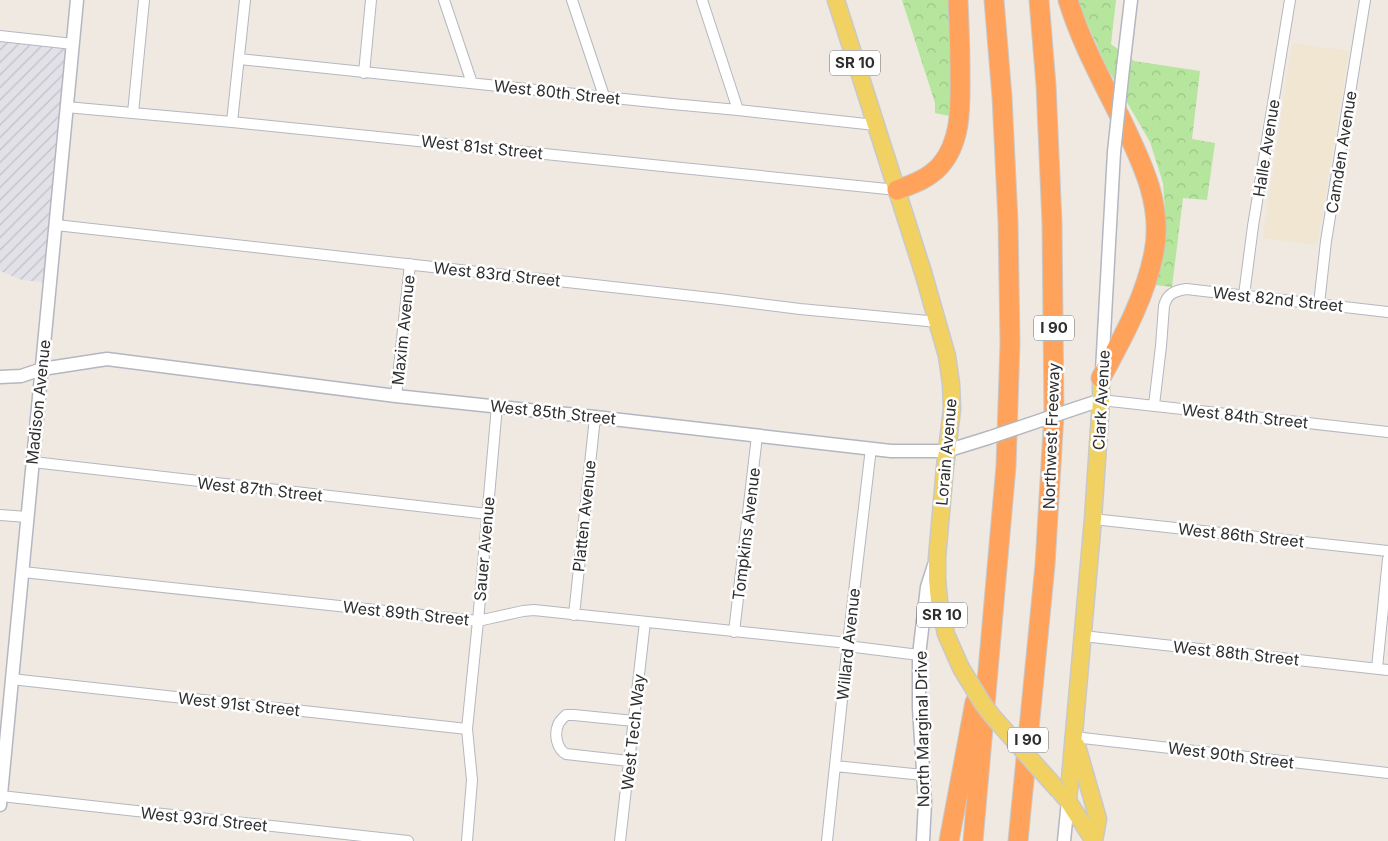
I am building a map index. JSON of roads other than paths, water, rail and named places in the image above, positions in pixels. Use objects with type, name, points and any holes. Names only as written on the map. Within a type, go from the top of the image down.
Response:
[{"type":"highway","points":[[897,190],[928,177],[947,156],[954,141],[959,118],[960,97],[958,0]]},
{"type":"highway","name":"I 90","points":[[973,841],[1006,466],[1010,344],[1008,221],[1002,97],[994,0]]},
{"type":"highway","name":"Northwest Freeway","points":[[1019,835],[1045,565],[1054,414],[1052,223],[1046,86],[1039,0]]},
{"type":"highway","points":[[1068,0],[1086,45],[1143,166],[1152,190],[1156,212],[1155,250],[1145,286],[1101,378]]},
{"type":"highway","points":[[948,841],[995,595]]},
{"type":"main road","name":"Lorain Avenue","points":[[836,0],[897,190],[947,356],[952,409],[946,451],[937,558],[939,601],[946,634],[960,668],[983,704],[1064,796],[1095,841]]},
{"type":"main road","name":"Clark Avenue","points":[[1064,796],[1074,737],[1084,636],[1094,519],[1101,378]]},
{"type":"main road","points":[[1074,737],[1098,818],[1095,841]]},
{"type":"street","name":"Madison Avenue","points":[[0,800],[77,0]]},
{"type":"street","points":[[133,113],[144,0]]},
{"type":"street","points":[[232,122],[245,0]]},
{"type":"street","points":[[364,73],[371,0]]},
{"type":"street","points":[[444,0],[472,83]]},
{"type":"street","points":[[572,0],[604,96]]},
{"type":"street","points":[[702,0],[738,110]]},
{"type":"street","name":"Clark Avenue","points":[[1101,378],[1114,152],[1131,0]]},
{"type":"street","name":"Halle Avenue","points":[[1244,296],[1253,226],[1290,0]]},
{"type":"street","name":"Camden Avenue","points":[[1319,304],[1326,241],[1365,0]]},
{"type":"street","points":[[0,36],[73,44]]},
{"type":"street","name":"West 80th Street","points":[[239,60],[875,125]]},
{"type":"street","name":"West 81st Street","points":[[66,106],[897,190]]},
{"type":"street","name":"West 83rd Street","points":[[56,225],[800,309],[938,322]]},
{"type":"street","name":"Maxim Avenue","points":[[396,396],[410,264]]},
{"type":"street","name":"West 82nd Street","points":[[1154,406],[1164,306],[1169,294],[1186,289],[1388,312]]},
{"type":"street","name":"West 85th Street","points":[[0,377],[21,376],[42,369],[107,359],[396,396],[891,451],[946,451],[1101,400]]},
{"type":"street","name":"West 84th Street","points":[[1101,400],[1388,432]]},
{"type":"street","name":"Sauer Avenue","points":[[466,841],[472,780],[467,729],[498,406]]},
{"type":"street","name":"Platten Avenue","points":[[574,614],[595,417]]},
{"type":"street","name":"Tompkins Avenue","points":[[734,632],[757,436]]},
{"type":"street","name":"Willard Avenue","points":[[827,841],[871,448]]},
{"type":"street","name":"West 87th Street","points":[[33,462],[488,514]]},
{"type":"street","points":[[0,515],[27,517]]},
{"type":"street","name":"West 86th Street","points":[[1094,519],[1388,551]]},
{"type":"street","name":"North Marginal Drive","points":[[923,841],[924,802],[919,655],[927,587],[937,558]]},
{"type":"street","points":[[1376,668],[1388,559]]},
{"type":"street","name":"West 89th Street","points":[[23,572],[478,620],[534,610],[848,644],[919,655]]},
{"type":"street","name":"West Tech Way","points":[[620,841],[645,622]]},
{"type":"street","name":"West 88th Street","points":[[1084,636],[1388,670]]},
{"type":"street","name":"West 91st Street","points":[[11,679],[467,729]]},
{"type":"street","points":[[630,761],[566,754],[562,752],[557,743],[557,733],[558,724],[566,715],[634,720]]},
{"type":"street","name":"West 90th Street","points":[[1074,737],[1388,773]]},
{"type":"street","points":[[835,766],[923,775]]},
{"type":"street","points":[[1064,796],[1064,841]]},
{"type":"street","name":"West 93rd Street","points":[[0,800],[408,841]]}]
